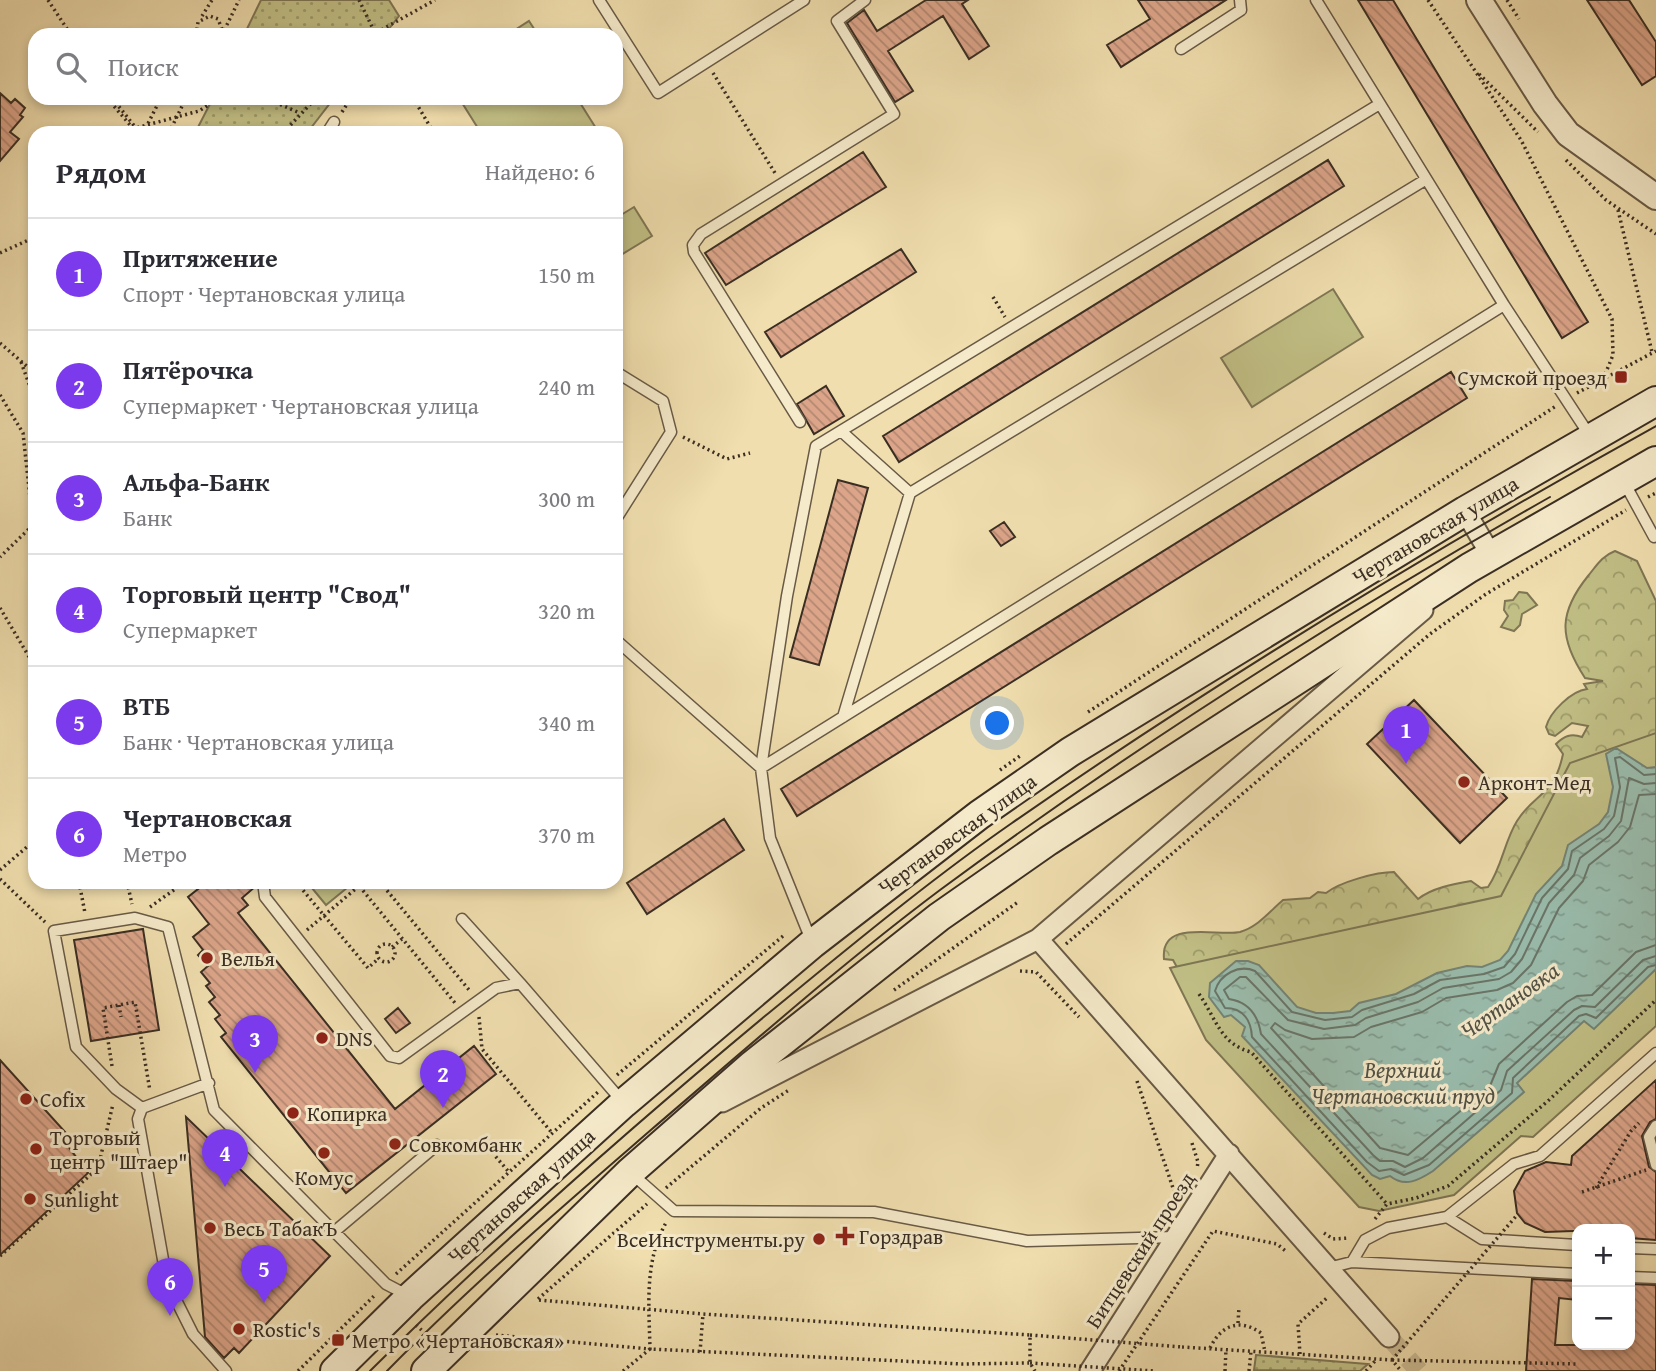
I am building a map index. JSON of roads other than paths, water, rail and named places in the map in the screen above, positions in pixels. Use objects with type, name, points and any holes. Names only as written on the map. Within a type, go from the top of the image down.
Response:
[{"type":"main road","name":"Чертановская улица","points":[[335,1371],[414,1307],[624,1103],[812,944],[979,815],[1070,752],[1590,436],[1656,401]]},
{"type":"main road","points":[[424,1358],[696,1115],[853,983],[939,917],[1048,841],[1480,561],[1656,461]]},
{"type":"street","points":[[1479,0],[1567,134],[1656,197]]},
{"type":"street","points":[[1621,174],[1656,206]]},
{"type":"street","points":[[696,1115],[1038,939],[1480,561],[1465,512]]},
{"type":"street","points":[[1038,939],[1389,1337]]},
{"type":"street","name":"Битцевский проезд","points":[[1090,1371],[1229,1154]]},
{"type":"lane","points":[[599,0],[617,28]]},
{"type":"lane","points":[[623,38],[658,93],[804,0]]},
{"type":"lane","points":[[800,422],[694,251],[693,245],[701,234],[895,113],[838,24],[838,17],[865,0]]},
{"type":"lane","points":[[1181,49],[1241,10],[1240,0]]},
{"type":"lane","points":[[1316,0],[1504,306],[1590,436]]},
{"type":"lane","points":[[812,944],[770,838],[761,768],[787,596],[816,446],[1378,104]]},
{"type":"lane","points":[[331,126],[334,122]]},
{"type":"lane","points":[[843,718],[909,493],[1425,180]]},
{"type":"lane","points":[[761,768],[1504,306]]},
{"type":"lane","points":[[623,376],[663,401],[671,432],[623,508]]},
{"type":"lane","points":[[841,431],[909,493]]},
{"type":"lane","points":[[1623,479],[1654,537]]},
{"type":"lane","points":[[623,646],[761,768]]},
{"type":"lane","points":[[264,889],[265,897],[297,939],[395,1059],[496,989],[520,983]]},
{"type":"lane","points":[[147,1106],[116,1089],[76,1047],[54,931],[135,918],[168,927],[214,1110],[386,1284],[414,1307]]},
{"type":"lane","points":[[462,919],[624,1103]]},
{"type":"lane","points":[[1352,1262],[1362,1240],[1388,1228],[1447,1217],[1514,1164],[1541,1156],[1656,1053]]},
{"type":"lane","points":[[209,1083],[147,1106],[138,1119],[167,1282],[193,1334],[226,1371]]},
{"type":"lane","points":[[1656,1126],[1649,1137],[1656,1166]]},
{"type":"lane","points":[[334,1232],[436,1144]]},
{"type":"lane","points":[[630,1172],[674,1210],[874,1212],[1027,1241],[1176,1237]]},
{"type":"lane","points":[[1447,1217],[1482,1239],[1572,1245]]},
{"type":"lane","points":[[1635,1248],[1656,1249]]},
{"type":"lane","points":[[1328,1268],[1352,1262],[1572,1274]]},
{"type":"lane","points":[[1635,1277],[1656,1278]]},
{"type":"water","name":"Верхний Чертановский пруд","points":[[1616,748],[1647,768],[1656,767],[1656,969],[1594,1029],[1584,1021],[1517,1083],[1524,1092],[1433,1171],[1407,1182],[1390,1176],[1380,1179],[1372,1175],[1242,1036],[1245,1027],[1231,1015],[1224,1017],[1209,997],[1210,983],[1236,961],[1248,961],[1259,965],[1297,1007],[1316,1013],[1333,1013],[1350,1011],[1359,1003],[1396,994],[1437,973],[1467,966],[1482,967],[1500,960],[1508,951],[1536,894],[1562,866],[1568,845],[1599,824],[1608,812],[1613,787],[1606,754]]},
{"type":"tunnel","points":[[1389,1337],[1419,1371]]},
{"type":"tram line","points":[[370,1371],[514,1234],[664,1102],[856,941],[980,846],[1169,717],[1329,616],[1656,426]]},
{"type":"tram line","points":[[387,1371],[484,1277],[584,1188],[830,977],[940,890],[1087,785],[1239,684],[1394,588],[1550,497]]},
{"type":"place","name":"Сумской проезд","points":[[1621,377]]},
{"type":"place","name":"Притяжение","points":[[1406,764]]},
{"type":"place","name":"Арконт-Мед","points":[[1464,782]]},
{"type":"place","name":"Велья","points":[[207,958]]},
{"type":"place","name":"DNS","points":[[322,1038]]},
{"type":"place","name":"Альфа-Банк","points":[[255,1073]]},
{"type":"place","name":"Cofix","points":[[26,1099]]},
{"type":"place","name":"Пятёрочка","points":[[443,1108]]},
{"type":"place","name":"Копирка","points":[[293,1113]]},
{"type":"place","name":"Совкомбанк","points":[[395,1144]]},
{"type":"place","name":"Торговый центр \"Штаер\"","points":[[36,1149]]},
{"type":"place","name":"Комус","points":[[324,1153]]},
{"type":"place","name":"Торговый центр \"Свод\"","points":[[225,1187]]},
{"type":"place","name":"Sunlight","points":[[30,1199]]},
{"type":"place","name":"Весь ТабакЪ","points":[[210,1228]]},
{"type":"place","name":"Горздрав","points":[[845,1236]]},
{"type":"place","name":"ВсеИнструменты.ру","points":[[819,1239]]},
{"type":"place","name":"ВТБ","points":[[264,1303]]},
{"type":"place","name":"Чертановская","points":[[170,1316]]},
{"type":"place","name":"Rostic's","points":[[239,1329]]},
{"type":"place","name":"Метро «Чертановская»","points":[[338,1340]]},
{"type":"water label","name":"Чертановка","points":[[1509,1000]]}]
